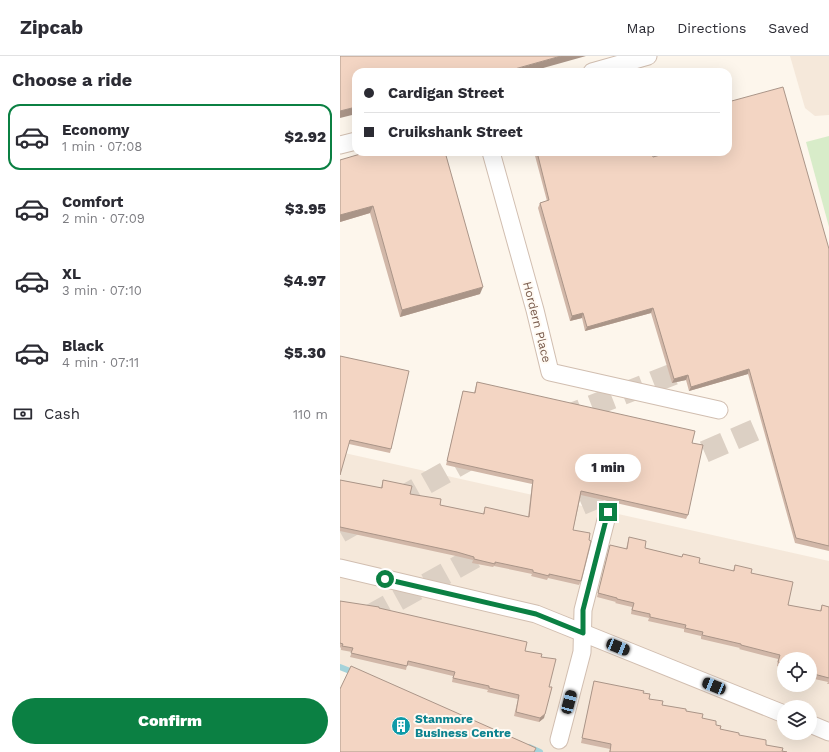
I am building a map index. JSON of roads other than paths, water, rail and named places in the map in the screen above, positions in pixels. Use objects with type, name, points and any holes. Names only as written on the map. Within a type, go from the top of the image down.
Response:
[{"type":"street","points":[[606,68],[648,56]]},
{"type":"street","points":[[340,145],[352,142]]},
{"type":"street","name":"Hordern Place","points":[[492,156],[535,310],[550,372],[719,410]]},
{"type":"street","points":[[559,740],[582,652],[583,610],[608,512]]},
{"type":"street","points":[[340,568],[536,614],[777,711]]},
{"type":"street","points":[[817,727],[829,732]]},
{"type":"waterway","points":[[340,667],[355,673]]},
{"type":"waterway","points":[[529,747],[540,752]]},
{"type":"tunnel","points":[[561,418],[697,365]]},
{"type":"tunnel","points":[[674,465],[829,398]]},
{"type":"tunnel","points":[[340,532],[482,452]]},
{"type":"tunnel","points":[[551,517],[622,487]]},
{"type":"tunnel","points":[[340,632],[497,545]]},
{"type":"place","name":"Stanmore Business Centre","points":[[401,726]]}]
